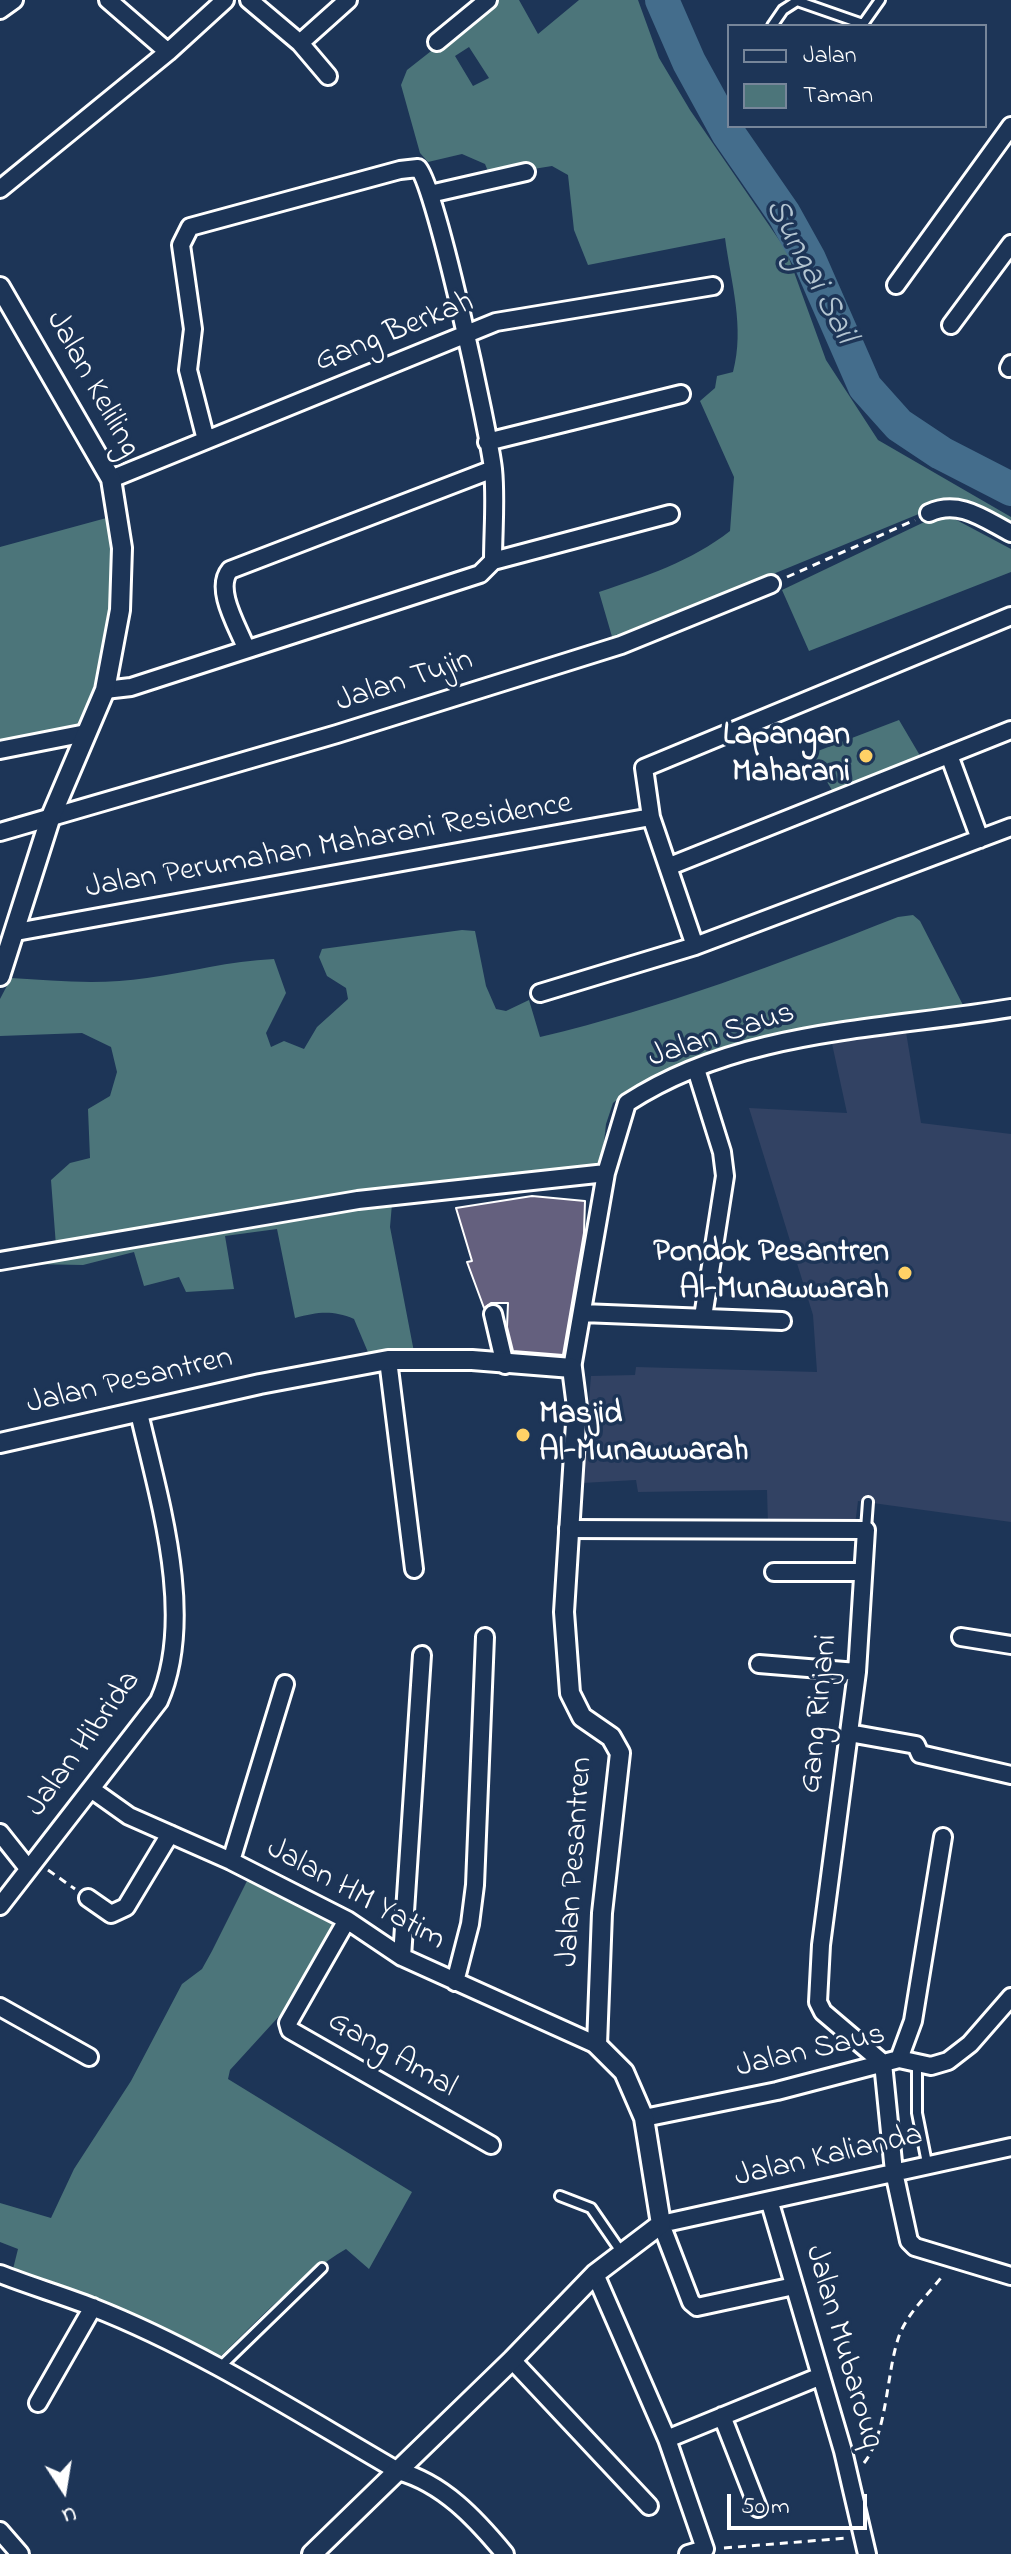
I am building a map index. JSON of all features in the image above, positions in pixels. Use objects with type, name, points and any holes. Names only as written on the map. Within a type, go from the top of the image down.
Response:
[{"type":"street","points":[[0,10],[14,0]]},
{"type":"street","points":[[108,0],[168,52]]},
{"type":"street","points":[[0,189],[168,52],[225,0]]},
{"type":"street","points":[[249,0],[300,43],[328,76]]},
{"type":"street","points":[[300,43],[348,0]]},
{"type":"street","points":[[437,42],[488,0]]},
{"type":"street","points":[[896,285],[1011,126]]},
{"type":"street","points":[[206,440],[188,370],[193,329],[181,245],[185,233],[190,227],[418,168],[423,173],[430,194],[465,333],[493,469],[493,561]]},
{"type":"street","points":[[430,194],[526,172]]},
{"type":"street","points":[[951,325],[1011,244]]},
{"type":"street","name":"Gang Berkah","points":[[111,479],[496,322],[713,286]]},
{"type":"street","name":"Jalan Keliling","points":[[0,976],[50,819],[105,690],[120,610],[122,548],[111,479],[2,292]]},
{"type":"street","points":[[487,442],[681,394]]},
{"type":"street","points":[[246,648],[225,592],[223,582],[230,570],[493,469]]},
{"type":"street","points":[[929,513],[943,507],[959,507],[1011,533]]},
{"type":"street","points":[[105,690],[131,687],[480,574],[493,561],[670,514]]},
{"type":"street","name":"Jalan Tujin","points":[[0,832],[621,645],[771,584]]},
{"type":"street","points":[[695,946],[651,817],[644,768],[1011,616]]},
{"type":"street","points":[[670,866],[1011,730]]},
{"type":"street","points":[[0,750],[86,733]]},
{"type":"street","points":[[949,755],[980,839]]},
{"type":"street","name":"Jalan Perumahan Maharani Residence","points":[[16,932],[651,817]]},
{"type":"street","points":[[540,993],[695,946],[1011,827]]},
{"type":"street","name":"Jalan Saus","points":[[572,1368],[606,1173],[627,1103],[654,1085],[696,1069],[807,1036],[1011,1008]]},
{"type":"street","points":[[696,1069],[722,1152],[725,1176],[703,1317]]},
{"type":"street","points":[[0,1261],[358,1200],[606,1173]]},
{"type":"street","points":[[582,1313],[782,1321]]},
{"type":"street","points":[[493,1314],[505,1365]]},
{"type":"street","points":[[388,1360],[414,1569]]},
{"type":"street","name":"Jalan Pesantren","points":[[0,1443],[290,1378],[388,1360],[472,1360],[572,1368],[577,1407],[564,1612],[571,1701],[582,1717],[611,1737],[620,1753],[602,1913],[597,2045]]},
{"type":"street","name":"Jalan Hibrida","points":[[0,1906],[159,1701],[173,1658],[168,1550],[139,1413]]},
{"type":"street","points":[[568,1529],[866,1530]]},
{"type":"street","name":"Gang Rinjani","points":[[866,1530],[857,1672],[821,1945],[818,2002],[823,2012],[891,2061]]},
{"type":"street","points":[[774,1572],[863,1572]]},
{"type":"street","points":[[455,1982],[470,1924],[475,1885],[485,1637]]},
{"type":"street","points":[[961,1637],[1011,1645]]},
{"type":"street","points":[[402,1957],[422,1655]]},
{"type":"street","points":[[759,1664],[857,1672]]},
{"type":"street","points":[[231,1861],[285,1684]]},
{"type":"street","points":[[849,1733],[916,1745],[920,1754],[1011,1775]]},
{"type":"street","name":"Jalan HM Yatim","points":[[91,1789],[129,1816],[231,1861],[347,1920],[402,1957],[597,2045]]},
{"type":"street","points":[[0,1833],[30,1864]]},
{"type":"street","points":[[88,1898],[111,1914],[126,1907],[170,1834]]},
{"type":"street","points":[[943,1837],[913,2021],[891,2061],[894,2172],[909,2241],[915,2247],[1011,2276]]},
{"type":"street","name":"Gang Amal","points":[[347,1920],[288,2023],[290,2030],[491,2145]]},
{"type":"street","name":"Jalan Saus","points":[[644,2118],[777,2091],[891,2061],[931,2066],[959,2055],[1011,1997]]},
{"type":"street","points":[[0,2007],[89,2057]]},
{"type":"street","points":[[597,2045],[624,2072],[644,2118],[661,2224],[691,2302],[697,2307],[794,2286]]},
{"type":"street","name":"Jalan Kalianda","points":[[661,2224],[770,2203],[927,2163],[1011,2147]]},
{"type":"street","name":"Jalan Mubarouq","points":[[770,2203],[821,2376],[867,2554]]},
{"type":"street","points":[[312,2554],[512,2360],[595,2274],[661,2224]]},
{"type":"street","points":[[0,2274],[93,2307],[219,2367],[398,2471],[425,2478],[482,2527],[505,2554]]},
{"type":"street","points":[[595,2274],[667,2439],[696,2552]]},
{"type":"street","points":[[38,2403],[93,2307]]},
{"type":"street","points":[[512,2360],[649,2506]]},
{"type":"street","points":[[667,2439],[821,2376]]},
{"type":"street","points":[[722,2416],[758,2508]]},
{"type":"street","points":[[0,2531],[20,2554]]},
{"type":"lane","points":[[773,24],[783,10],[797,1],[863,24],[880,0]]},
{"type":"lane","points":[[866,1530],[868,1502]]},
{"type":"lane","points":[[918,2063],[917,2113],[927,2163]]},
{"type":"lane","points":[[560,2196],[591,2208],[623,2254]]},
{"type":"lane","points":[[219,2367],[322,2268]]},
{"type":"path","points":[[771,584],[929,513]]},
{"type":"path","points":[[30,1864],[88,1898]]},
{"type":"path","points":[[849,2479],[868,2459],[876,2438],[900,2335],[917,2306],[955,2259]]},
{"type":"path","points":[[696,2552],[863,2537]]},
{"type":"shaded area","name":"Pondok Pesantren Al-Munawwarah","points":[[906,1032],[921,1123],[1011,1134],[1011,1522],[858,1501],[855,1525],[768,1525],[767,1490],[638,1492],[636,1480],[582,1483],[591,1376],[635,1375],[636,1367],[817,1372],[813,1315],[749,1108],[847,1113],[831,1039]]},
{"type":"green space","points":[[496,0],[519,0],[538,34],[579,0],[638,0],[659,58],[690,110],[786,250],[826,360],[878,440],[1011,517],[1011,529],[943,504],[613,640],[599,592],[684,560],[730,531],[734,477],[700,401],[715,388],[717,376],[733,372],[736,355],[736,305],[725,238],[588,265],[574,230],[568,175],[552,166],[490,176],[485,164],[462,154],[428,162],[420,153],[401,85],[407,70]],"holes":[[[469,47],[489,78],[473,86],[455,56]]]},
{"type":"green space","points":[[939,515],[949,516],[1011,549],[1011,572],[809,651],[782,590]]},
{"type":"green space","points":[[110,517],[113,572],[110,624],[100,675],[82,728],[0,744],[0,547]]},
{"type":"green space","name":"Lapangan Maharani","points":[[899,720],[922,759],[835,795],[810,754]]},
{"type":"green space","points":[[913,915],[920,921],[963,1005],[808,1028],[659,1075],[633,1087],[613,1103],[606,1124],[601,1169],[393,1192],[390,1227],[414,1352],[370,1357],[354,1319],[325,1313],[295,1318],[277,1229],[225,1236],[234,1289],[186,1292],[179,1277],[144,1286],[134,1252],[83,1265],[29,1264],[21,1248],[56,1246],[51,1180],[70,1163],[90,1158],[88,1109],[110,1096],[117,1072],[111,1047],[82,1033],[0,1036],[0,999],[11,978],[79,982],[130,980],[274,959],[286,993],[266,1033],[271,1047],[284,1041],[304,1049],[317,1027],[348,999],[346,988],[327,976],[319,957],[322,949],[462,930],[475,931],[486,986],[496,1009],[506,1011],[529,1000],[540,1037],[676,998],[766,968],[898,917]]},
{"type":"green space","points":[[250,1875],[340,1920],[303,1990],[230,2070],[228,2079],[412,2192],[369,2269],[346,2249],[295,2286],[219,2358],[13,2269],[18,2249],[0,2242],[0,2203],[51,2218],[74,2169],[131,2081],[182,1984],[202,1969]]},
{"type":"building","points":[[532,1196],[585,1201],[584,1233],[563,1355],[513,1351],[507,1327],[508,1303],[491,1303],[484,1308],[467,1262],[472,1261],[456,1208]]},
{"type":"waterway","name":"Sungai Sail","points":[[662,0],[689,62],[728,133],[784,214],[809,259],[865,387],[899,425],[941,453],[1011,489]]},
{"type":"place","name":"Lapangan Maharani","points":[[866,756]]},
{"type":"place","name":"Pondok Pesantren Al-Munawwarah","points":[[905,1273]]},
{"type":"place","name":"Masjid Al-Munawwarah","points":[[523,1435]]}]
